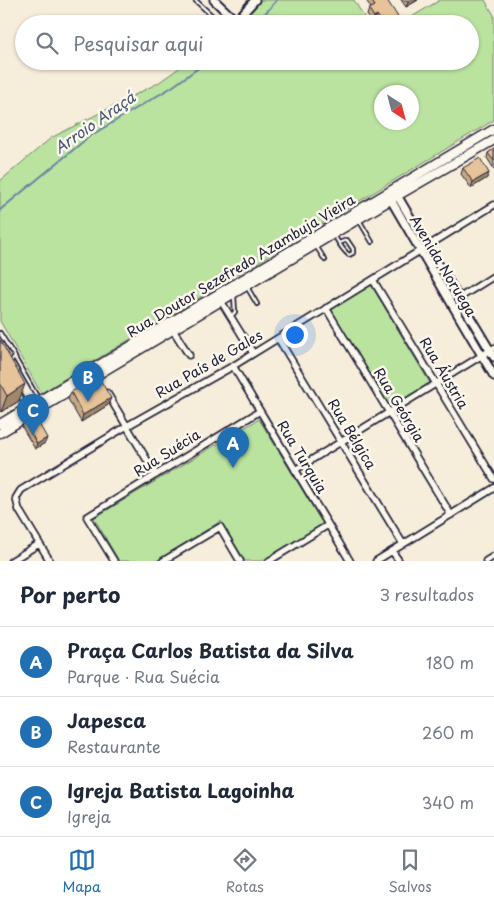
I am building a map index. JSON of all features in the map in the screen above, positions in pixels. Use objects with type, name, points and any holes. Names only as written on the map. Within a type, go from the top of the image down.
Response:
[{"type":"main road","name":"Rua Doutor Sezefredo Azambuja Vieira","points":[[0,433],[98,379],[220,301],[334,234],[494,129]]},
{"type":"main road","name":"Rua Doutor Sezefredo Azambuja Vieira","points":[[0,424],[392,195],[494,140]]},
{"type":"street","points":[[214,0],[228,15]]},
{"type":"street","points":[[241,15],[255,0]]},
{"type":"street","name":"Avenida Noruega","points":[[392,195],[428,246],[493,351]]},
{"type":"street","name":"Avenida Noruega","points":[[392,195],[420,251],[494,376]]},
{"type":"street","name":"Rua País de Gales","points":[[39,544],[19,510],[16,498],[21,490],[127,426],[233,366],[494,205]]},
{"type":"street","points":[[459,298],[494,276]]},
{"type":"street","name":"Rua Áustria","points":[[373,280],[494,479]]},
{"type":"street","points":[[220,301],[253,353]]},
{"type":"street","name":"Rua Geórgia","points":[[326,308],[451,515]]},
{"type":"street","points":[[173,330],[189,356]]},
{"type":"street","name":"Rua Bélgica","points":[[278,338],[404,544]]},
{"type":"street","points":[[295,470],[482,355],[493,351]]},
{"type":"street","name":"Rua Turquia","points":[[233,366],[350,561]]},
{"type":"street","points":[[104,390],[156,475]]},
{"type":"street","name":"Rua Suécia","points":[[114,561],[87,517],[260,411]]},
{"type":"street","points":[[376,561],[494,488]]},
{"type":"street","points":[[269,561],[328,525]]},
{"type":"street","points":[[163,561],[220,527],[240,561]]},
{"type":"street","points":[[11,561],[39,544],[50,561]]},
{"type":"street","points":[[392,551],[399,561]]},
{"type":"street","points":[[486,561],[494,556]]},
{"type":"lane","points":[[196,0],[211,15]]},
{"type":"lane","points":[[358,219],[372,242]]},
{"type":"lane","points":[[334,234],[339,243],[347,254],[349,255],[354,252],[347,240],[339,243]]},
{"type":"lane","points":[[315,245],[325,260]]},
{"type":"lane","points":[[246,286],[257,304]]},
{"type":"lane","points":[[230,317],[235,312],[234,293]]},
{"type":"lane","points":[[0,333],[40,401]]},
{"type":"lane","points":[[2,365],[15,358]]},
{"type":"lane","points":[[16,390],[26,408]]},
{"type":"green space","points":[[259,0],[354,0],[363,15],[245,15]]},
{"type":"green space","points":[[440,0],[485,0],[494,15],[494,120],[41,393],[0,321],[0,181],[51,138],[158,83],[176,70],[479,70],[479,15],[415,15]]},
{"type":"green space","points":[[371,285],[430,383],[390,407],[331,309]]},
{"type":"green space","points":[[259,419],[323,524],[262,561],[245,561],[221,521],[156,561],[119,561],[94,518]]},
{"type":"building","points":[[371,0],[387,0],[397,15],[373,15],[369,9],[375,6]]},
{"type":"building","points":[[494,149],[494,161],[488,153]]},
{"type":"building","points":[[480,158],[489,173],[473,182],[463,168]]},
{"type":"building","points":[[0,340],[25,384],[7,396],[0,383]]},
{"type":"building","points":[[98,376],[111,398],[83,415],[71,392]]},
{"type":"building","points":[[34,415],[47,438],[37,444],[24,421]]},
{"type":"waterway","name":"Arroio Araçá","points":[[264,15],[277,0]]},
{"type":"waterway","name":"Arroio Araçá","points":[[0,210],[90,136],[172,87],[196,70]]},
{"type":"place","name":"Japesca","points":[[88,402]]},
{"type":"place","name":"Igreja Batista Lagoinha","points":[[33,435]]},
{"type":"place","name":"Praça Carlos Batista da Silva","points":[[233,468]]}]
